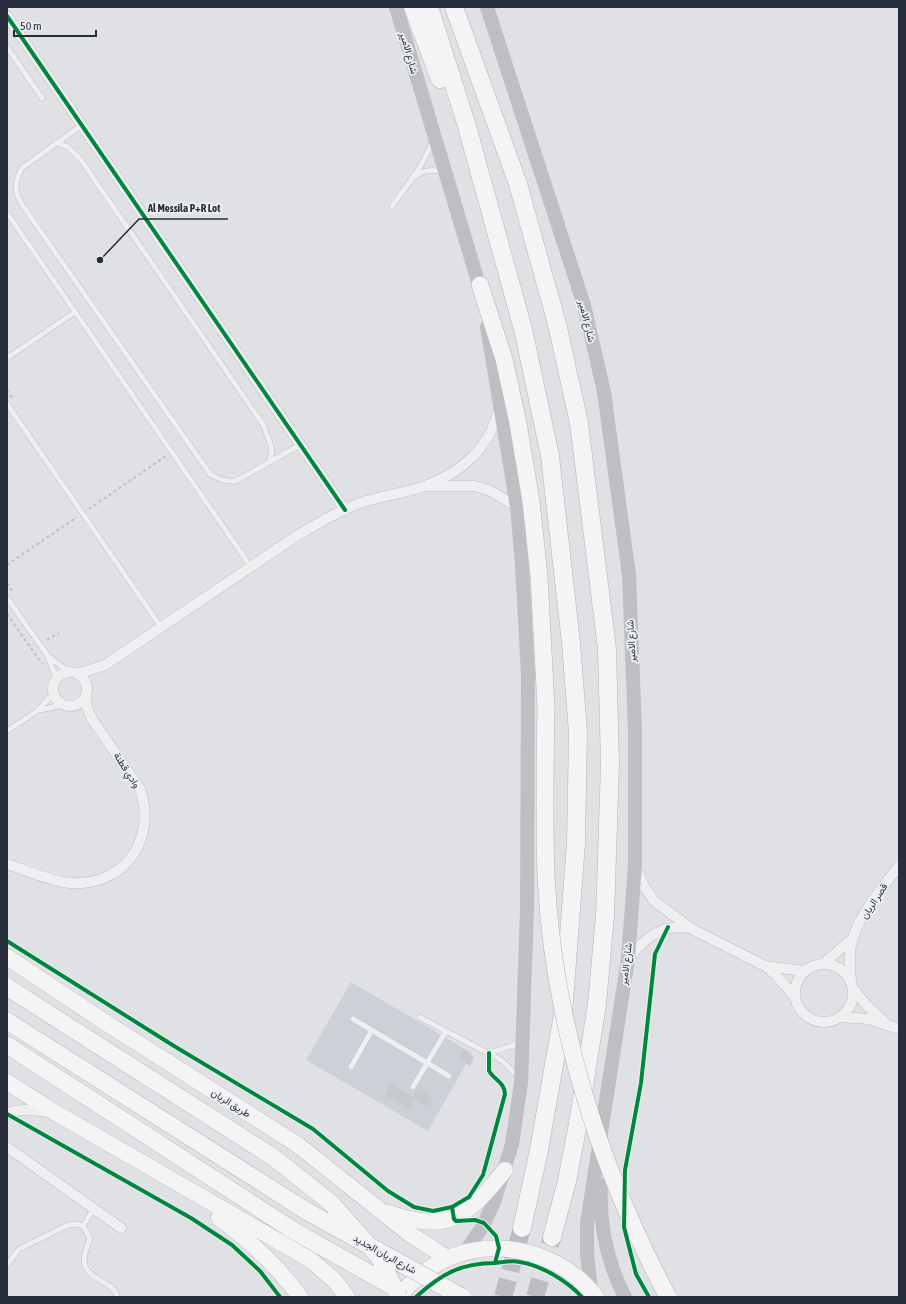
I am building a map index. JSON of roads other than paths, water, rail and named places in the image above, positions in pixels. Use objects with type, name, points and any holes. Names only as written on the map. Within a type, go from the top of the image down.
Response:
[{"type":"highway","points":[[413,7],[445,91],[466,123]]},
{"type":"highway","points":[[429,7],[466,123],[523,329],[550,456],[571,643],[578,732],[576,843],[563,1014],[539,1150],[522,1228]]},
{"type":"highway","points":[[457,12],[518,184],[556,324],[579,423],[607,649],[610,764],[605,916],[596,1004],[579,1118],[567,1181],[552,1237]]},
{"type":"highway","points":[[480,284],[504,359],[518,423],[531,500],[539,576],[546,707],[546,877],[557,967],[570,1042],[591,1117],[613,1180],[638,1237],[668,1297]]},
{"type":"highway","points":[[7,987],[273,1157],[331,1203],[379,1257],[399,1297]]},
{"type":"highway","name":"شارع الريان الجديد","points":[[7,1021],[308,1212],[462,1297]]},
{"type":"highway","points":[[7,1045],[294,1231],[411,1297]]},
{"type":"main road","name":"شارع الامير","points":[[396,7],[480,284],[517,507],[528,675],[526,910],[521,1083],[516,1121],[505,1170],[494,1202],[483,1226],[465,1252]]},
{"type":"main road","name":"شارع الامير","points":[[487,7],[584,305],[604,392],[628,575],[635,730],[636,865],[628,959],[587,1223],[587,1254],[593,1294]]},
{"type":"main road","name":"طريق الريان","points":[[7,957],[106,1024],[298,1145],[410,1234],[447,1258]]},
{"type":"main road","points":[[7,1082],[56,1113],[311,1260],[334,1281],[347,1297]]},
{"type":"main road","points":[[605,1110],[601,1211],[604,1241],[616,1280],[625,1297]]},
{"type":"main road","points":[[153,1169],[240,1233],[275,1266],[300,1297]]},
{"type":"main road","points":[[375,1207],[398,1216],[420,1221],[439,1222],[454,1219],[481,1200],[505,1170]]},
{"type":"main road","points":[[399,1297],[420,1274],[447,1258],[465,1252],[499,1248],[533,1253],[564,1268],[593,1294]]},
{"type":"street","points":[[7,16],[345,510]]},
{"type":"street","points":[[105,665],[78,704],[73,706],[62,705],[53,694],[55,682],[61,675],[105,665],[298,536],[345,510],[365,501],[425,486],[459,469],[482,447],[491,434],[497,418],[500,403]]},
{"type":"street","points":[[425,486],[475,486],[491,491],[517,507]]},
{"type":"street","points":[[73,673],[82,678],[86,692]]},
{"type":"street","name":"وادي قطنة","points":[[7,864],[70,883],[89,882],[107,877],[122,867],[134,853],[142,837],[146,819],[144,801],[140,789],[129,771],[92,720],[87,708],[86,692]]},
{"type":"street","name":"وادي قطنة","points":[[73,706],[92,720]]},
{"type":"street","points":[[636,865],[643,884],[654,901],[692,929],[765,966],[776,975],[795,997],[798,1006],[804,1014],[812,1020],[826,1022],[840,1017],[869,1019],[899,1029]]},
{"type":"street","name":"قصر الريان","points":[[851,985],[850,960],[853,938],[871,902],[899,866]]},
{"type":"street","points":[[628,959],[639,945],[668,927],[692,929]]},
{"type":"street","name":"قصر الريان","points":[[823,964],[853,938]]},
{"type":"street","points":[[795,997],[797,983],[804,972],[813,966],[823,964],[835,966],[844,973],[867,1006],[888,1025]]},
{"type":"street","points":[[765,966],[804,972]]},
{"type":"street","points":[[840,1017],[851,1004],[851,985]]},
{"type":"street","points":[[7,1114],[24,1110],[56,1113]]},
{"type":"street","points":[[7,1147],[121,1228]]},
{"type":"lane","points":[[7,47],[42,98]]},
{"type":"lane","points":[[82,124],[22,168],[17,177],[16,192],[23,206],[210,474],[222,480],[236,481],[300,445]]},
{"type":"lane","points":[[392,206],[420,168],[434,135]]},
{"type":"lane","points":[[56,142],[68,147],[82,160],[264,426],[272,449],[270,461]]},
{"type":"lane","points":[[409,182],[419,173],[432,170],[446,172]]},
{"type":"lane","points":[[7,213],[251,567]]},
{"type":"lane","points":[[7,358],[75,312]]},
{"type":"lane","points":[[7,404],[161,627]]},
{"type":"lane","points":[[7,598],[48,656],[54,672],[55,682]]},
{"type":"lane","points":[[48,656],[73,673]]},
{"type":"lane","points":[[7,731],[37,711],[53,694]]},
{"type":"lane","points":[[37,711],[62,705]]},
{"type":"lane","points":[[419,1017],[501,1060],[520,1078]]},
{"type":"lane","points":[[353,1019],[428,1062],[449,1076]]},
{"type":"lane","points":[[351,1067],[372,1030]]},
{"type":"lane","points":[[413,1087],[446,1031]]},
{"type":"lane","points":[[489,1053],[515,1045],[522,1036]]},
{"type":"lane","points":[[83,1226],[94,1208]]},
{"type":"lane","points":[[7,1266],[19,1249],[29,1243],[68,1225],[75,1224],[83,1226],[90,1238],[84,1258],[85,1266],[96,1278],[113,1289],[117,1297]]},
{"type":"tunnel","points":[[503,1297],[522,1228]]},
{"type":"tunnel","points":[[535,1297],[552,1237]]},
{"type":"place","name":"Al Messila P+R Lot","points":[[100,260]]}]
